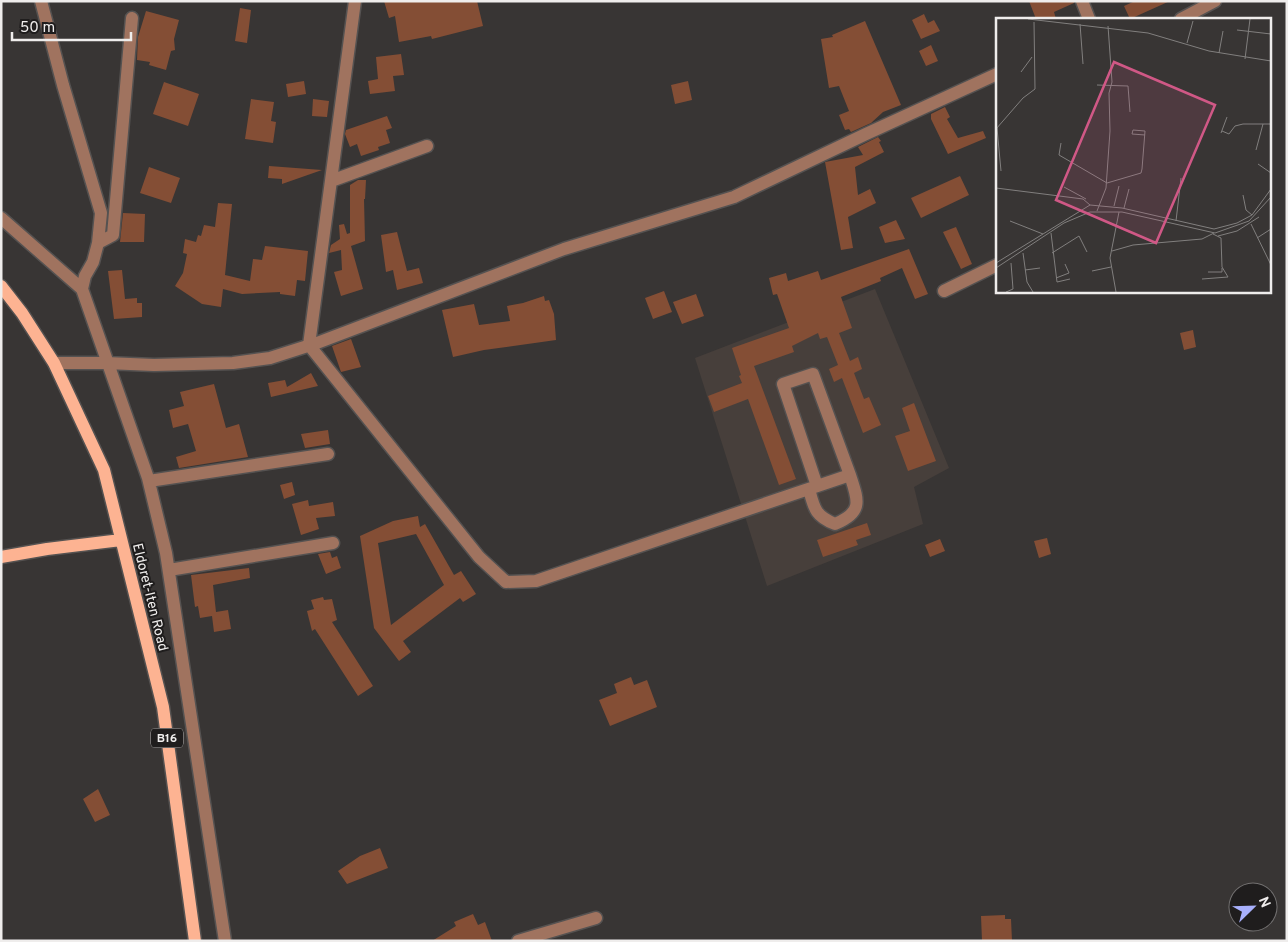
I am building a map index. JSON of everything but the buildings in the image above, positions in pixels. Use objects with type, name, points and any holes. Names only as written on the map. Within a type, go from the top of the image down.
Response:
[{"type":"main road","name":"Eldoret-Iten Road","points":[[1,286],[22,313],[54,363],[104,470],[163,707],[195,941]]},
{"type":"main road","points":[[1,557],[121,540]]},
{"type":"street","points":[[41,1],[101,213],[98,243],[93,262],[85,276],[82,289]]},
{"type":"street","points":[[356,1],[309,345],[479,557],[506,582],[536,581],[850,475]]},
{"type":"street","points":[[1082,1],[1089,18]]},
{"type":"street","points":[[1183,18],[1215,1]]},
{"type":"street","points":[[98,243],[113,235],[132,18]]},
{"type":"street","points":[[54,363],[106,362],[154,365],[233,363],[270,358],[564,249],[734,197],[996,74]]},
{"type":"street","points":[[331,181],[427,146]]},
{"type":"street","points":[[1,218],[82,289],[149,481],[169,570],[225,941]]},
{"type":"street","points":[[944,291],[996,266]]},
{"type":"street","points":[[813,374],[850,475],[857,498],[855,510],[848,518],[835,524],[823,520],[816,512],[813,487],[783,384],[813,374]]},
{"type":"street","points":[[149,481],[328,454]]},
{"type":"street","points":[[169,570],[333,543]]},
{"type":"street","points":[[518,941],[596,918]]},
{"type":"shaded area","points":[[875,289],[949,468],[914,487],[923,524],[767,586],[695,358]]}]
